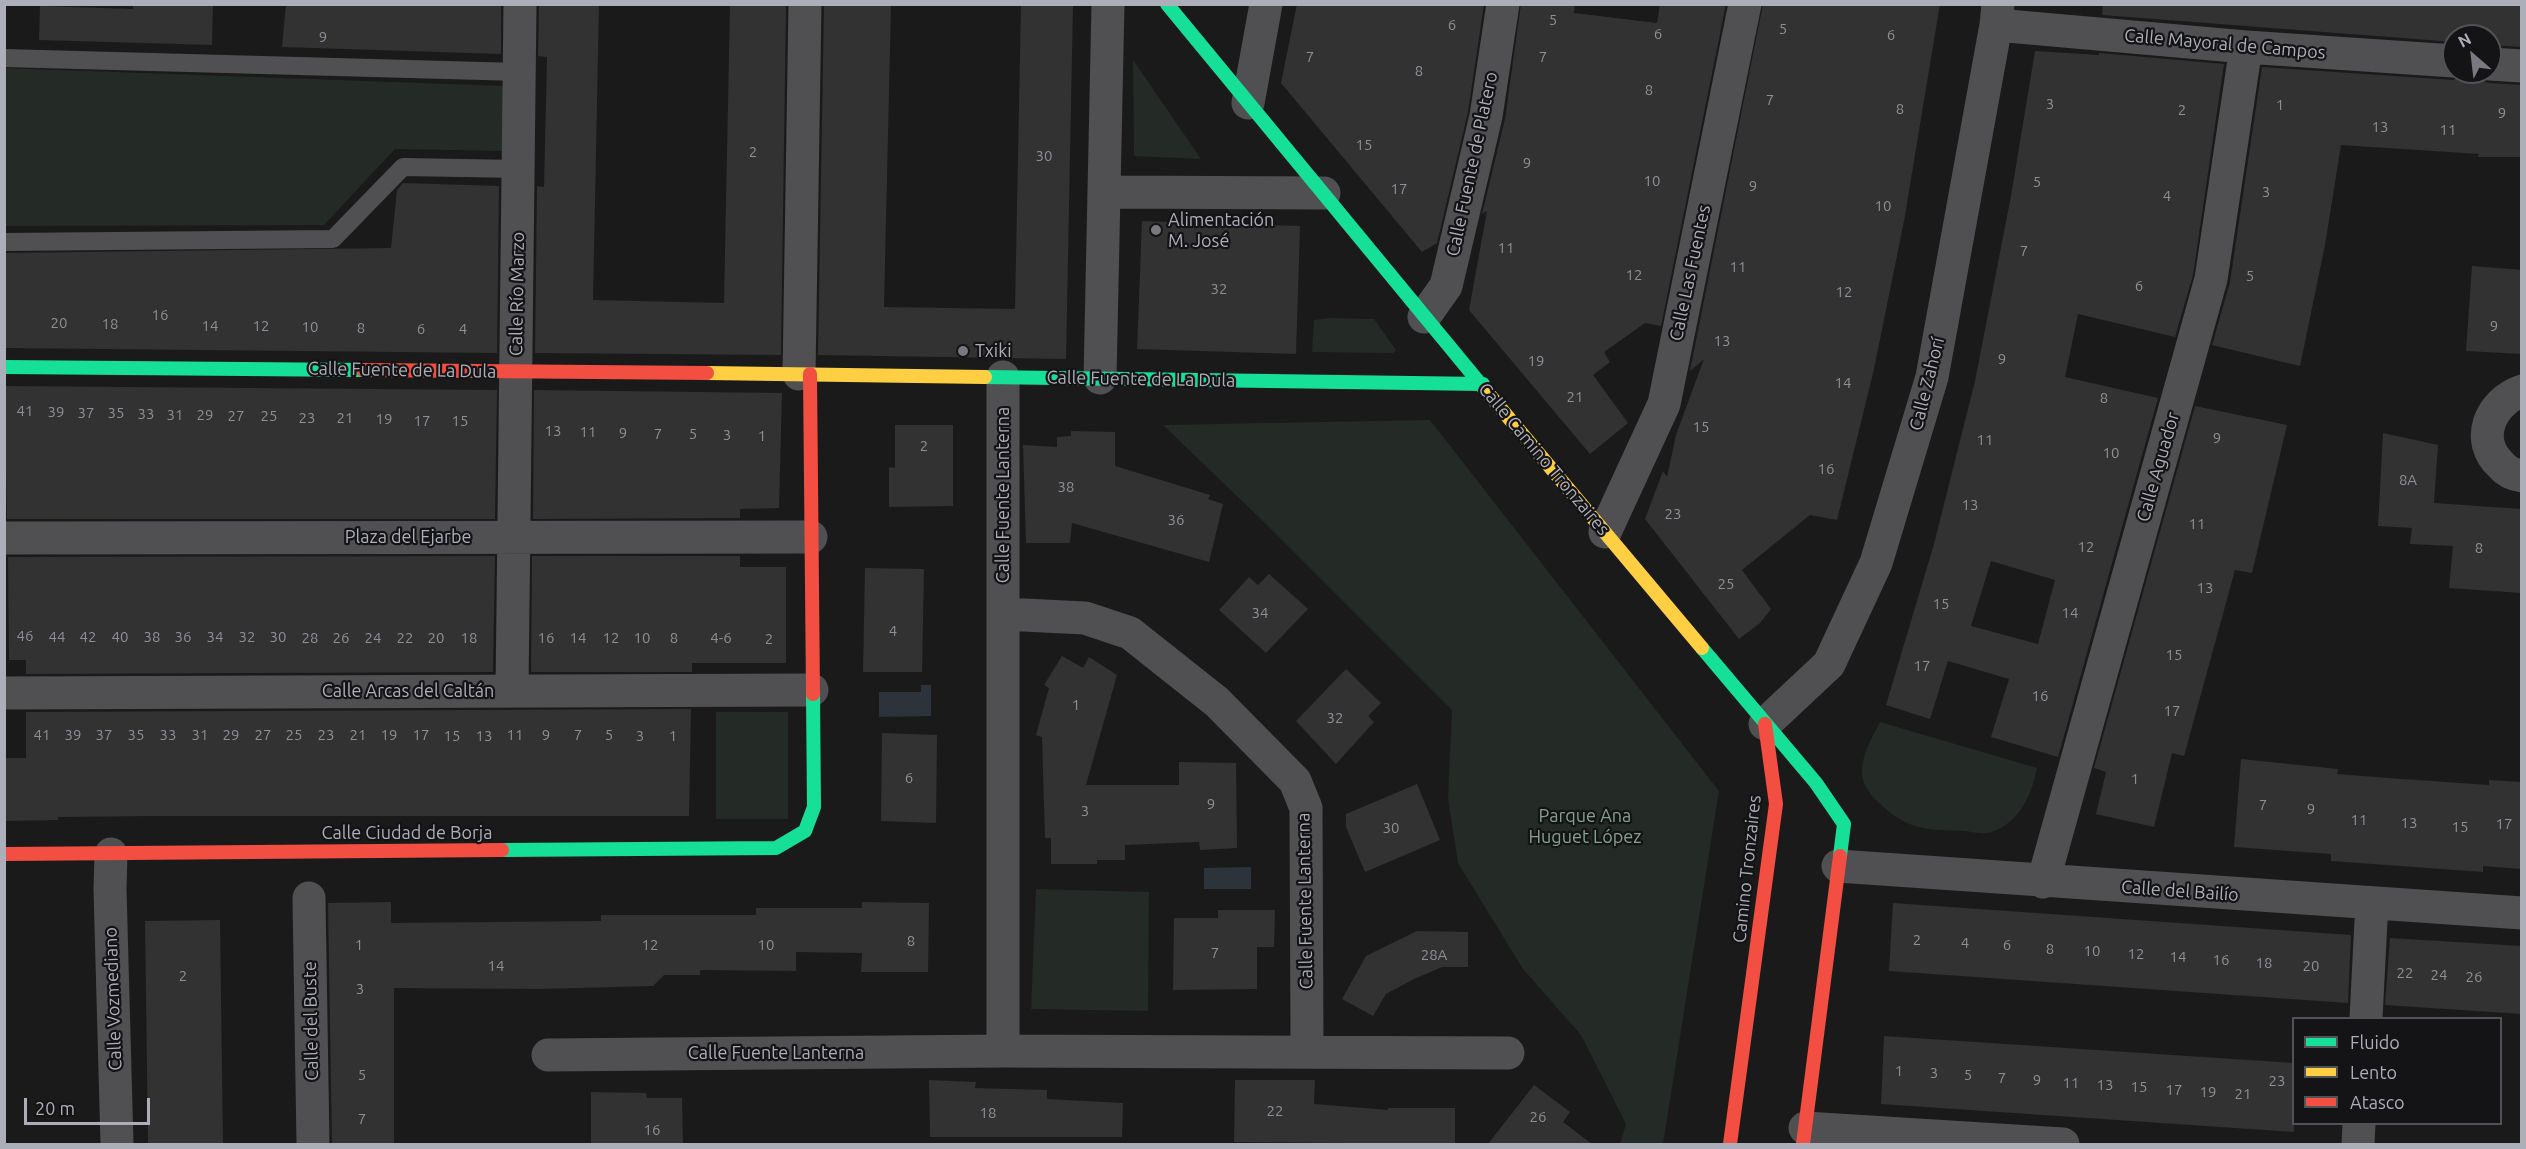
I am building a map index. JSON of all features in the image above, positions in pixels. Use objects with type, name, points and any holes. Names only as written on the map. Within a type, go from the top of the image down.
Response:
[{"type":"street","name":"Calle Río Marzo","points":[[513,691],[520,4]]},
{"type":"street","points":[[805,4],[805,374],[811,537],[813,690]]},
{"type":"street","points":[[1100,378],[1108,4]]},
{"type":"street","name":"Calle Camino Tronzaires","points":[[1167,4],[1424,317],[1483,384],[1765,724]]},
{"type":"street","points":[[1248,103],[1266,4]]},
{"type":"street","name":"Calle Fuente de Platero","points":[[1424,317],[1446,286],[1486,116],[1503,4]]},
{"type":"street","name":"Calle Las Fuentes","points":[[1605,532],[1664,404],[1745,4]]},
{"type":"street","name":"Calle Mayoral de Campos","points":[[1997,15],[2246,47],[2442,60]]},
{"type":"street","name":"Calle Zahorí","points":[[1765,724],[1829,664],[1876,563],[1932,377],[1997,15]]},
{"type":"street","name":"Calle Aguador","points":[[2043,882],[2211,279],[2246,47]]},
{"type":"street","points":[[2502,65],[2522,66]]},
{"type":"street","points":[[1104,192],[1323,193]]},
{"type":"street","name":"Calle Fuente de La Dula","points":[[4,367],[805,374],[1483,384]]},
{"type":"street","name":"Calle Fuente Lanterna","points":[[1003,377],[1003,1051]]},
{"type":"street","points":[[2522,391],[2504,399],[2493,412],[2487,425],[2487,439],[2492,457],[2504,468],[2522,476]]},
{"type":"street","name":"Plaza del Ejarbe","points":[[4,538],[811,537]]},
{"type":"street","name":"Calle Fuente Lanterna","points":[[1003,614],[1085,618],[1130,633],[1217,702],[1295,781],[1306,808],[1307,1051]]},
{"type":"street","name":"Calle Arcas del Caltán","points":[[4,693],[813,690]]},
{"type":"street","name":"Calle Ciudad de Borja","points":[[4,854],[776,848],[805,831],[814,807],[813,690]]},
{"type":"street","points":[[1765,724],[1816,783],[1844,824],[1804,1136],[2063,1144]]},
{"type":"street","name":"Camino Tronzaires","points":[[1730,1144],[1776,804],[1765,724]]},
{"type":"street","name":"Calle Vozmediano","points":[[111,854],[117,1144]]},
{"type":"street","name":"Calle del Bailío","points":[[1838,866],[2043,882],[2522,913]]},
{"type":"street","name":"Calle del Buste","points":[[309,898],[313,1144]]},
{"type":"street","points":[[2366,1017],[2371,921]]},
{"type":"street","name":"Calle Fuente Lanterna","points":[[548,1055],[1003,1051],[1508,1053]]},
{"type":"street","points":[[2358,1144],[2359,1125]]},
{"type":"lane","points":[[4,58],[520,72]]},
{"type":"lane","points":[[4,242],[333,239],[403,167],[519,169]]},
{"type":"green space","points":[[1133,60],[1201,159],[1134,156]]},
{"type":"green space","points":[[5,68],[505,86],[503,151],[395,149],[324,225],[5,226]]},
{"type":"green space","points":[[1374,319],[1396,350],[1393,353],[1312,352],[1314,320]]},
{"type":"green space","name":"Parque Ana Huguet López","points":[[1430,420],[1719,791],[1663,1144],[1620,1144],[1626,1124],[1581,1035],[1523,969],[1458,863],[1448,798],[1452,710],[1265,523],[1163,425]]},
{"type":"green space","points":[[716,712],[788,712],[788,819],[716,819]]},
{"type":"green space","points":[[1880,722],[2037,768],[2028,797],[2010,821],[1992,832],[1928,829],[1907,823],[1888,811],[1872,796],[1862,777],[1865,753]]},
{"type":"green space","points":[[1036,889],[1149,892],[1148,1011],[1031,1009]]},
{"type":"shaded area","points":[[921,685],[931,685],[931,716],[879,717],[879,692],[921,692]]},
{"type":"shaded area","points":[[1251,867],[1251,889],[1204,889],[1204,868]]},
{"type":"building","points":[[133,4],[213,4],[212,45],[39,40],[40,6],[133,9]]},
{"type":"building","points":[[286,4],[501,4],[501,54],[282,47]]},
{"type":"building","points":[[539,4],[599,4],[593,300],[724,303],[730,4],[786,4],[781,355],[535,353],[537,186],[544,187],[547,57],[538,56]]},
{"type":"building","points":[[824,4],[891,4],[884,307],[1015,309],[1021,4],[1073,4],[1066,359],[818,355]]},
{"type":"building","points":[[1297,4],[1484,4],[1468,112],[1437,243],[1422,252],[1281,83]]},
{"type":"building","points":[[1521,4],[1575,4],[1574,13],[1657,23],[1660,4],[1726,4],[1661,326],[1645,323],[1604,352],[1610,362],[1593,375],[1628,423],[1590,454],[1469,310],[1487,211],[1482,214],[1505,119]]},
{"type":"building","points":[[1763,4],[1940,4],[1904,221],[1874,369],[1837,520],[1810,515],[1742,570],[1771,609],[1760,623],[1739,639],[1645,519],[1663,471],[1667,477],[1676,435],[1704,359],[1690,371]]},
{"type":"building","points":[[2103,4],[2522,4],[2522,47],[2502,46],[2502,24],[2442,24],[2442,41],[2102,15]]},
{"type":"building","points":[[2035,51],[2099,55],[2099,53],[2224,64],[2193,275],[2175,337],[2078,314],[2065,377],[2158,398],[2058,757],[1991,737],[2009,679],[1948,661],[1930,719],[1886,705],[1934,544],[1975,381],[2011,196]],"holes":[[[1991,561],[2055,580],[2038,644],[1971,626]]]},
{"type":"building","points":[[2262,67],[2442,79],[2442,84],[2522,85],[2522,157],[2478,157],[2479,154],[2341,145],[2325,245],[2300,366],[2212,345],[2230,282]]},
{"type":"building","points":[[403,183],[499,186],[497,353],[4,348],[4,253],[391,248],[397,190]]},
{"type":"building","points":[[1142,221],[1300,226],[1296,354],[1137,349]]},
{"type":"building","points":[[2472,266],[2522,270],[2522,354],[2466,351]]},
{"type":"building","points":[[4,386],[497,390],[495,519],[7,519]]},
{"type":"building","points":[[534,390],[782,393],[779,508],[740,509],[740,518],[533,519]]},
{"type":"building","points":[[2195,406],[2287,425],[2252,573],[2235,570],[2184,756],[2172,753],[2154,827],[2096,814],[2106,772],[2094,768]]},
{"type":"building","points":[[895,425],[953,425],[953,506],[889,507],[889,467],[895,468]]},
{"type":"building","points":[[1071,431],[1115,432],[1115,466],[1210,495],[1208,499],[1223,504],[1209,562],[1072,523],[1070,543],[1026,543],[1023,445],[1057,447],[1057,437],[1071,436]]},
{"type":"building","points":[[2383,433],[2438,445],[2434,503],[2522,509],[2522,593],[2449,588],[2453,546],[2410,544],[2412,528],[2378,526]]},
{"type":"building","points":[[495,556],[493,672],[26,674],[26,660],[9,660],[8,557]]},
{"type":"building","points":[[532,556],[740,556],[740,567],[786,567],[786,663],[692,663],[692,672],[531,672]]},
{"type":"building","points":[[865,568],[924,569],[922,672],[863,672]]},
{"type":"building","points":[[1269,574],[1308,609],[1266,653],[1219,610],[1249,577],[1258,585]]},
{"type":"building","points":[[1062,656],[1083,668],[1089,657],[1117,675],[1086,785],[1179,785],[1179,762],[1236,763],[1237,848],[1200,850],[1199,842],[1125,845],[1125,860],[1097,860],[1097,864],[1051,864],[1051,838],[1045,838],[1042,737],[1036,735],[1049,688],[1044,685]]},
{"type":"building","points":[[1346,669],[1381,703],[1368,716],[1374,722],[1336,764],[1296,721]]},
{"type":"building","points":[[691,709],[689,816],[151,816],[58,817],[58,820],[4,821],[4,758],[26,758],[26,712]]},
{"type":"building","points":[[882,733],[937,735],[936,823],[881,821]]},
{"type":"building","points":[[2241,759],[2338,769],[2337,774],[2489,785],[2489,780],[2522,782],[2522,869],[2483,866],[2483,872],[2331,861],[2331,854],[2234,847]]},
{"type":"building","points":[[1417,784],[1440,840],[1365,872],[1346,827],[1346,814]]},
{"type":"building","points":[[391,902],[391,923],[601,921],[601,915],[756,915],[756,908],[862,908],[862,902],[929,903],[928,972],[861,972],[862,953],[796,952],[796,971],[700,970],[700,975],[664,975],[653,986],[540,989],[394,988],[394,1144],[332,1144],[328,903]]},
{"type":"building","points":[[1893,903],[2351,935],[2348,1003],[1889,971]]},
{"type":"building","points":[[1218,910],[1275,910],[1274,947],[1257,947],[1257,989],[1173,990],[1174,918],[1218,918]]},
{"type":"building","points":[[220,920],[223,1144],[148,1144],[145,921]]},
{"type":"building","points":[[1417,931],[1468,932],[1468,967],[1442,967],[1412,980],[1386,994],[1373,1016],[1342,999],[1366,956]]},
{"type":"building","points":[[2390,938],[2522,946],[2522,1014],[2385,1005]]},
{"type":"building","points":[[1884,1036],[2292,1063],[2294,1132],[1881,1104]]},
{"type":"building","points":[[929,1080],[976,1082],[975,1088],[1047,1090],[1047,1099],[1123,1103],[1122,1137],[930,1137]]},
{"type":"building","points":[[1235,1080],[1315,1080],[1314,1104],[1388,1110],[1388,1108],[1455,1108],[1455,1144],[1234,1142]]},
{"type":"building","points":[[1534,1085],[1570,1112],[1563,1122],[1592,1144],[1488,1144]]},
{"type":"building","points":[[591,1092],[646,1093],[647,1098],[682,1098],[683,1144],[591,1144]]},
{"type":"traffic: fast","points":[[1167,4],[1487,392]]},
{"type":"traffic: fast","points":[[4,367],[363,370]]},
{"type":"traffic: fast","points":[[985,377],[1483,384]]},
{"type":"traffic: fast","points":[[1702,648],[1816,783],[1844,824],[1840,856]]},
{"type":"traffic: fast","points":[[502,850],[776,848],[805,831],[814,807],[813,694]]},
{"type":"traffic: slow","points":[[707,373],[985,377]]},
{"type":"traffic: slow","points":[[1487,392],[1702,648]]},
{"type":"traffic: jam","points":[[363,370],[707,373]]},
{"type":"traffic: jam","points":[[810,374],[813,694]]},
{"type":"traffic: jam","points":[[1730,1144],[1776,804],[1765,724]]},
{"type":"traffic: jam","points":[[4,854],[502,850]]},
{"type":"traffic: jam","points":[[1803,1144],[1840,856]]},
{"type":"place","name":"Alimentación M. José","points":[[1156,230]]},
{"type":"place","name":"Txiki","points":[[963,351]]}]
